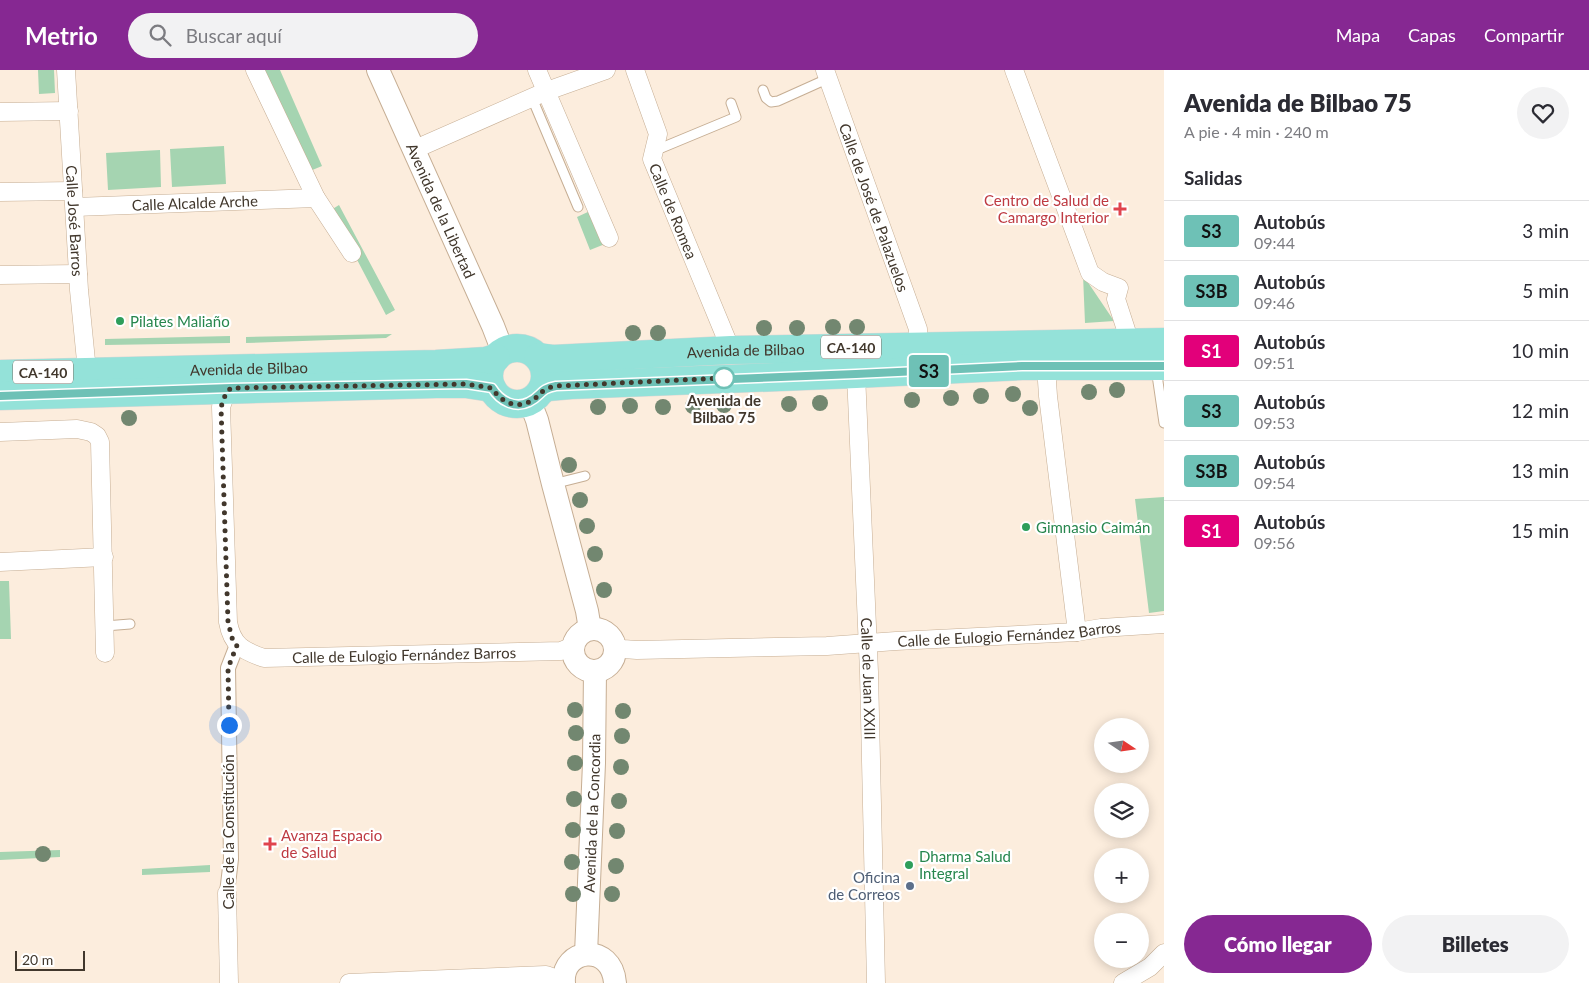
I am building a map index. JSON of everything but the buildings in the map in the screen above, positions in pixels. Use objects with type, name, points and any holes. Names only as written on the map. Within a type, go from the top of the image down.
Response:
[{"type":"main road","name":"Avenida de Bilbao","points":[[538,357],[561,359],[731,350],[1130,342],[1161,358]]},
{"type":"main road","name":"CA-140","points":[[500,355],[518,348],[529,350],[538,357]]},
{"type":"main road","name":"Avenida de Bilbao","points":[[0,374],[436,364],[486,361],[500,355]]},
{"type":"main road","points":[[492,388],[489,376],[493,363],[500,355]]},
{"type":"main road","points":[[536,396],[546,376],[543,364],[538,357]]},
{"type":"main road","name":"Avenida de Bilbao","points":[[536,396],[548,387],[563,385],[1046,366],[1161,358]]},
{"type":"main road","name":"Avenida de Bilbao","points":[[0,396],[231,388],[436,384],[466,384],[492,388]]},
{"type":"main road","name":"CA-140","points":[[492,388],[498,397],[509,403],[519,404],[536,396]]},
{"type":"street","name":"Calle José Barros","points":[[66,70],[78,274],[86,371]]},
{"type":"street","points":[[255,70],[316,198],[352,253]]},
{"type":"street","name":"Avenida de la Libertad","points":[[378,70],[493,326],[500,355]]},
{"type":"street","points":[[537,70],[539,94],[609,238]]},
{"type":"street","points":[[413,150],[539,94],[606,70]]},
{"type":"street","name":"Calle de Romea","points":[[635,70],[658,134],[652,159],[731,350]]},
{"type":"street","points":[[1014,70],[1090,273],[1102,282],[1119,288],[1116,299],[1130,342]]},
{"type":"street","name":"Calle de José de Palazuelos","points":[[826,75],[918,329],[918,346]]},
{"type":"street","points":[[0,112],[69,111]]},
{"type":"street","name":"Calle Alcalde Arche","points":[[0,192],[74,199],[316,198]]},
{"type":"street","points":[[0,275],[78,274]]},
{"type":"street","points":[[1046,366],[1077,632]]},
{"type":"street","name":"Calle de Juan XXIII","points":[[856,374],[868,643],[876,983]]},
{"type":"street","points":[[231,388],[226,393],[221,407],[228,622],[232,638],[237,645]]},
{"type":"street","points":[[536,396],[537,420],[590,629]]},
{"type":"street","points":[[0,432],[78,429],[97,436],[101,447],[105,653]]},
{"type":"street","points":[[0,562],[104,557]]},
{"type":"street","name":"Calle de Eulogio Fernández Barros","points":[[615,646],[623,649],[647,650],[827,646],[1077,632],[1101,628],[1164,624]]},
{"type":"street","points":[[590,629],[603,631],[609,635],[615,646],[615,654],[612,660],[602,669],[595,671],[583,668],[578,664],[573,646],[577,637],[590,629]]},
{"type":"street","name":"Calle de Eulogio Fernández Barros","points":[[237,645],[250,654],[264,658],[561,651],[573,646]]},
{"type":"street","name":"Calle de la Constitución","points":[[229,983],[227,893],[231,859],[228,668],[237,645]]},
{"type":"street","name":"Avenida de la Concordia","points":[[586,954],[594,762],[595,671]]},
{"type":"street","points":[[1123,983],[1157,972],[1164,952]]},
{"type":"street","points":[[349,983],[546,975],[564,982],[567,966],[579,956],[593,954],[606,961],[614,973],[615,983]]},
{"type":"lane","points":[[763,90],[766,98],[771,102],[778,101],[826,75]]},
{"type":"lane","points":[[539,94],[578,208]]},
{"type":"lane","points":[[654,151],[736,117],[731,103]]},
{"type":"lane","points":[[1161,358],[1164,423]]},
{"type":"lane","points":[[553,484],[585,476]]},
{"type":"lane","points":[[105,626],[130,624]]},
{"type":"green space","points":[[38,70],[54,70],[55,93],[39,94]]},
{"type":"green space","points":[[264,70],[280,70],[322,166],[310,171]]},
{"type":"green space","points":[[224,146],[226,184],[172,187],[170,149]]},
{"type":"green space","points":[[160,150],[161,187],[108,190],[106,153]]},
{"type":"green space","points":[[339,205],[395,310],[386,315],[331,210]]},
{"type":"green space","points":[[590,211],[605,244],[590,250],[577,217]]},
{"type":"green space","points":[[1083,275],[1114,321],[1085,323]]},
{"type":"green space","points":[[392,334],[386,338],[246,343],[246,337]]},
{"type":"green space","points":[[230,336],[230,343],[105,345],[105,339]]},
{"type":"green space","points":[[1164,497],[1164,611],[1149,613],[1135,499]]},
{"type":"green space","points":[[0,581],[9,581],[11,639],[0,639]]},
{"type":"green space","points":[[60,850],[60,857],[0,860],[0,852]]},
{"type":"green space","points":[[210,865],[210,872],[142,875],[142,869]]},
{"type":"bus line","name":"S3","points":[[0,396],[231,388],[466,384],[492,388],[500,399],[509,403],[519,404],[530,402],[542,390],[556,386],[1022,366],[1164,366]]},
{"type":"place","name":"Centro de Salud de Camargo Interior","points":[[1120,209]]},
{"type":"place","name":"Pilates Maliaño","points":[[120,321]]},
{"type":"place","name":"Avenida de Bilbao 75","points":[[724,378]]},
{"type":"place","name":"Gimnasio Caimán","points":[[1026,527]]},
{"type":"place","name":"Avanza Espacio de Salud","points":[[270,844]]},
{"type":"place","name":"Dharma Salud Integral","points":[[909,865]]},
{"type":"place","name":"Oficina de Correos","points":[[910,886]]},
{"type":"route","points":[[229,725],[228,668],[237,645],[232,638],[228,622],[221,407],[223,398],[231,388],[466,384],[492,388],[500,399],[509,403],[519,404],[530,402],[542,390],[548,387],[724,378]]}]
